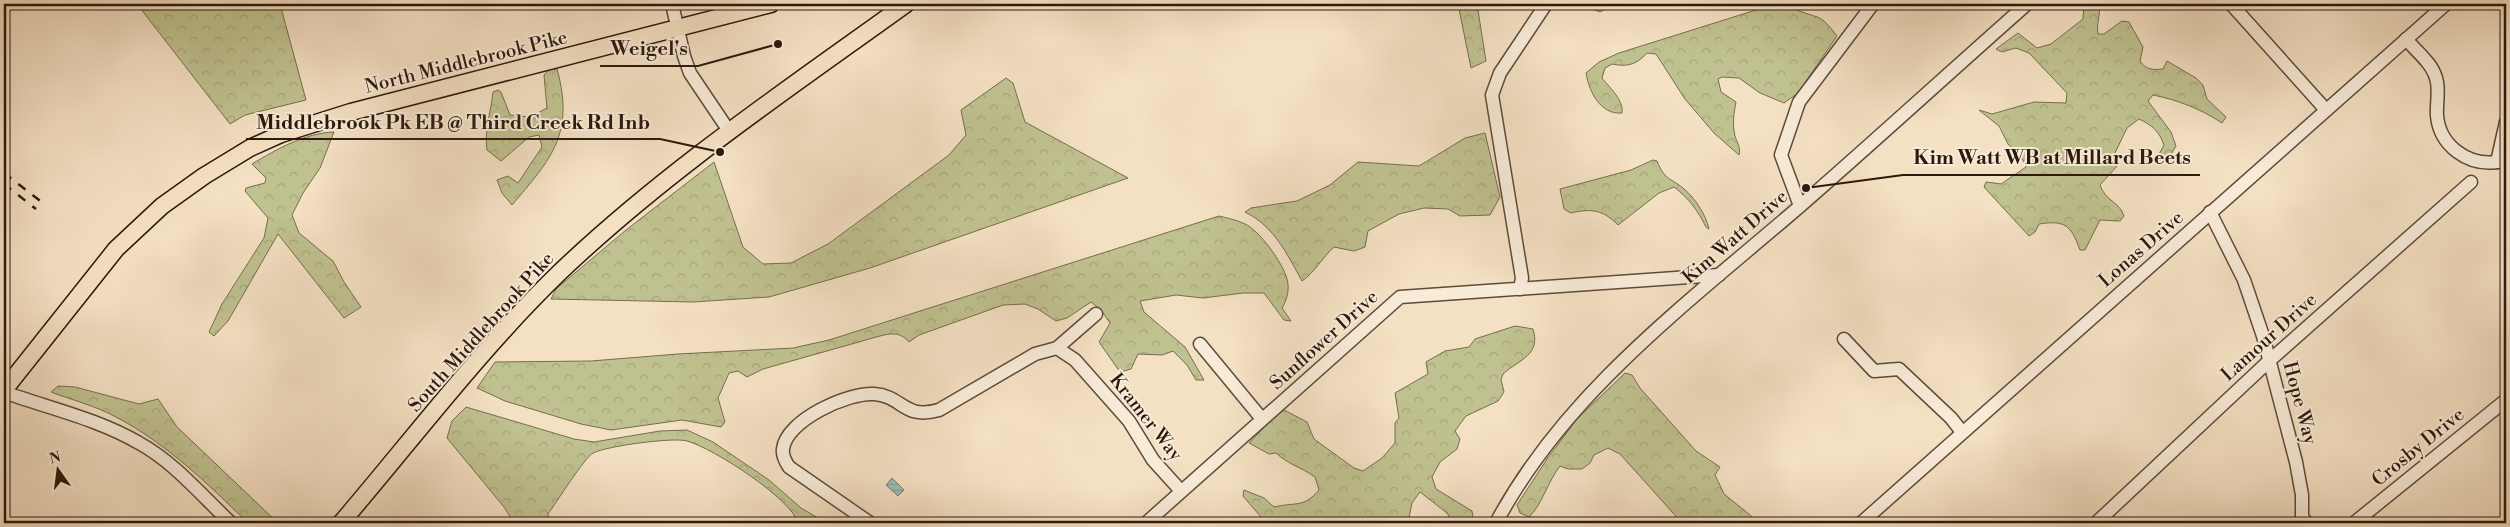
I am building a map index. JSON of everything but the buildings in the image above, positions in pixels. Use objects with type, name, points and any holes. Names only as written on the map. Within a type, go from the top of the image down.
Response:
[{"type":"main road","name":"North Middlebrook Pike","points":[[4,391],[116,249],[162,206],[204,176],[250,148],[281,134],[351,112],[771,4]]},
{"type":"main road","name":"South Middlebrook Pike","points":[[341,523],[539,293],[646,195],[729,131],[906,4]]},
{"type":"street","points":[[672,4],[690,73],[729,131]]},
{"type":"street","points":[[1520,289],[1522,278],[1492,95],[1500,73],[1546,4]]},
{"type":"street","points":[[1800,206],[1780,155],[1799,102],[1873,4]]},
{"type":"street","name":"Kim Watt Drive","points":[[1496,523],[1510,497],[1562,424],[1629,355],[2027,4]]},
{"type":"street","points":[[2231,4],[2326,110]]},
{"type":"street","name":"Lonas Drive","points":[[1861,523],[2446,4]]},
{"type":"street","points":[[2406,39],[2430,65],[2436,79],[2437,117],[2444,138],[2464,157],[2477,161],[2502,161],[2506,122]]},
{"type":"street","name":"Lamour Drive","points":[[2096,523],[2269,361],[2471,182]]},
{"type":"street","name":"Hope Way","points":[[2210,212],[2244,280],[2269,361],[2296,462],[2302,495],[2303,521]]},
{"type":"street","name":"Sunflower Drive","points":[[1146,523],[1400,297],[1719,275]]},
{"type":"street","points":[[870,523],[788,467],[784,459],[783,447],[792,431],[822,408],[870,394],[881,395],[911,412],[924,414],[938,410],[1035,354],[1057,348],[1096,314]]},
{"type":"street","points":[[1844,339],[1874,371],[1899,369],[1951,418],[1962,432]]},
{"type":"street","points":[[1200,344],[1262,419]]},
{"type":"street","name":"Kramer Way","points":[[1057,348],[1076,360],[1129,420],[1153,460],[1182,491]]},
{"type":"street","points":[[4,391],[112,430],[140,443],[162,459],[231,523]]},
{"type":"street","name":"Crosby Drive","points":[[2354,523],[2506,400]]},
{"type":"street","points":[[1874,512],[1880,523]]},
{"type":"green space","points":[[137,4],[280,4],[306,100],[245,115],[230,124]]},
{"type":"green space","points":[[1458,4],[1477,4],[1486,61],[1471,68]]},
{"type":"green space","points":[[1594,4],[1657,4],[1624,7],[1612,5],[1600,12],[1590,8]]},
{"type":"green space","points":[[1775,4],[1782,4],[1820,18],[1837,36],[1798,93],[1784,103],[1760,93],[1739,78],[1722,77],[1718,79],[1721,92],[1736,102],[1734,127],[1739,155],[1714,133],[1685,99],[1656,54],[1647,53],[1631,64],[1612,64],[1605,68],[1602,78],[1621,103],[1622,113],[1614,113],[1608,110],[1602,106],[1593,94],[1586,73],[1599,62],[1619,53]]},
{"type":"green space","points":[[2084,4],[2099,4],[2098,34],[2104,34],[2122,21],[2129,22],[2143,47],[2140,61],[2142,64],[2150,69],[2163,69],[2167,61],[2196,78],[2203,85],[2207,99],[2226,117],[2222,123],[2206,113],[2189,106],[2153,95],[2148,101],[2171,132],[2176,146],[2170,156],[2162,159],[2158,156],[2164,145],[2154,129],[2139,119],[2127,128],[2113,157],[2117,166],[2100,185],[2105,195],[2122,211],[2124,216],[2120,221],[2100,220],[2085,250],[2080,250],[2070,230],[2061,224],[2039,224],[2035,232],[2029,236],[1984,187],[1986,182],[2001,184],[2026,167],[2022,158],[2008,144],[1999,126],[1979,110],[1992,114],[2034,102],[2066,103],[2067,93],[2029,53],[2016,48],[2002,52],[1996,49],[2018,33],[2037,48],[2051,44],[2083,19]]},
{"type":"green space","points":[[550,69],[557,69],[562,92],[563,111],[561,128],[556,144],[548,159],[512,205],[502,193],[497,180],[508,176],[518,183],[542,147],[539,135],[529,137],[501,161],[487,150],[487,128],[493,92],[498,90],[501,92],[510,115],[530,117],[547,108],[544,75]]},
{"type":"green space","points":[[1006,78],[1013,83],[1025,122],[1128,178],[870,268],[769,297],[693,302],[551,299],[556,289],[626,230],[714,162],[743,247],[763,264],[791,263],[828,244],[949,155],[966,135],[961,110]]},
{"type":"green space","points":[[334,132],[320,168],[303,193],[292,215],[299,233],[333,261],[344,282],[361,307],[344,318],[278,234],[228,321],[214,336],[209,332],[222,304],[264,238],[268,218],[245,191],[246,188],[265,183],[266,178],[252,164],[281,148],[312,135]]},
{"type":"green space","points":[[1485,133],[1500,197],[1490,215],[1460,216],[1448,209],[1424,208],[1399,214],[1368,231],[1365,247],[1354,251],[1334,247],[1302,281],[1272,233],[1245,212],[1251,208],[1297,201],[1330,185],[1358,162],[1419,166],[1465,138]]},
{"type":"green space","points":[[1653,160],[1657,161],[1665,175],[1692,197],[1700,207],[1709,229],[1689,200],[1674,187],[1659,193],[1618,225],[1602,213],[1585,211],[1571,213],[1564,209],[1560,189],[1631,170]]},
{"type":"green space","points":[[1219,216],[1239,221],[1251,227],[1276,256],[1285,272],[1288,287],[1288,294],[1282,308],[1291,321],[1284,320],[1264,293],[1243,293],[1203,298],[1176,295],[1140,301],[1144,312],[1185,347],[1204,380],[1196,380],[1187,365],[1173,351],[1162,355],[1138,354],[1131,369],[1120,372],[1099,342],[1110,323],[1101,310],[1091,302],[1067,318],[1056,321],[1038,309],[1025,304],[1003,305],[919,335],[909,342],[899,335],[888,334],[763,369],[747,377],[738,371],[729,373],[718,398],[725,422],[721,427],[682,420],[611,430],[581,424],[505,401],[477,388],[495,362],[591,361],[793,348],[829,340]]},
{"type":"green space","points":[[1515,326],[1533,329],[1535,338],[1532,351],[1503,374],[1501,380],[1504,392],[1498,401],[1466,416],[1455,431],[1460,439],[1457,449],[1440,462],[1432,477],[1436,489],[1472,511],[1474,523],[1453,523],[1447,513],[1420,492],[1412,503],[1408,523],[1263,523],[1261,517],[1243,496],[1244,490],[1264,498],[1274,507],[1304,502],[1314,496],[1319,490],[1315,477],[1276,453],[1269,454],[1249,443],[1272,419],[1284,410],[1307,422],[1314,439],[1354,468],[1363,471],[1382,458],[1395,443],[1395,423],[1399,418],[1395,393],[1428,374],[1426,362],[1445,351],[1469,347],[1475,339]]},
{"type":"green space","points":[[1625,373],[1632,375],[1640,388],[1696,451],[1720,467],[1715,475],[1724,494],[1760,523],[1742,523],[1731,517],[1721,523],[1682,523],[1620,454],[1608,448],[1594,455],[1590,463],[1582,469],[1568,469],[1560,466],[1534,512],[1529,517],[1520,513],[1517,505],[1547,459],[1577,419]]},
{"type":"green space","points":[[58,386],[75,387],[139,404],[158,399],[177,427],[278,523],[248,523],[186,465],[152,439],[108,413],[51,392]]},
{"type":"green space","points":[[466,407],[574,439],[594,442],[660,431],[687,430],[713,442],[769,480],[801,508],[818,518],[836,523],[798,523],[793,513],[782,501],[767,488],[732,464],[714,453],[687,441],[668,440],[625,445],[593,453],[577,471],[548,514],[549,523],[514,523],[504,507],[447,438],[452,421]]},
{"type":"water","points":[[892,478],[904,490],[898,496],[886,485]]},
{"type":"railway","points":[[4,173],[43,203]]},
{"type":"railway","points":[[4,184],[36,209]]},
{"type":"place","name":"Weigel's","points":[[778,44]]},
{"type":"place","name":"Middlebrook Pk EB @ Third Creek Rd Inb","points":[[720,152]]},
{"type":"place","name":"Kim Watt WB at Millard Beets","points":[[1806,188]]}]
